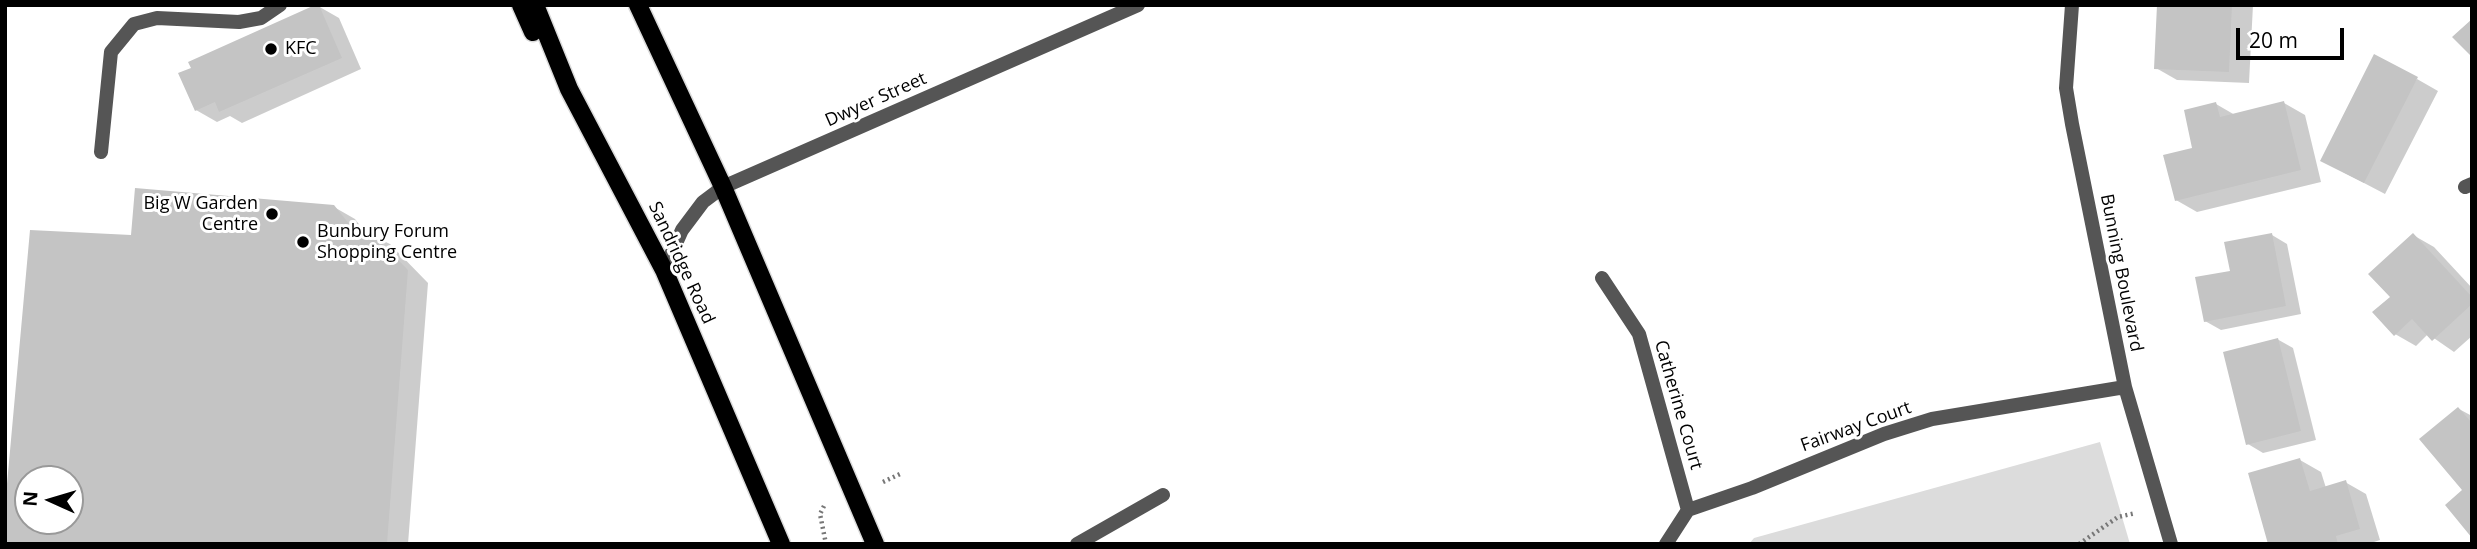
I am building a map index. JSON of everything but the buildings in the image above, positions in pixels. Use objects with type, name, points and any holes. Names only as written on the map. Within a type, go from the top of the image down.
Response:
[{"type":"main road","points":[[521,5],[554,80],[569,89]]},
{"type":"main road","name":"Sandridge Road","points":[[535,5],[569,89],[664,270],[781,544]]},
{"type":"main road","points":[[638,5],[723,187],[874,544]]},
{"type":"street","points":[[101,152],[111,52],[134,24],[158,18],[239,22],[261,18],[280,5]]},
{"type":"street","name":"Dwyer Street","points":[[664,270],[682,230],[703,202],[723,187],[1138,5]]},
{"type":"street","name":"Bunning Boulevard","points":[[2072,5],[2066,88],[2124,387],[2171,544]]},
{"type":"street","name":"Catherine Court","points":[[1602,278],[1639,334],[1688,510]]},
{"type":"street","name":"Fairway Court","points":[[1688,510],[1752,488],[1884,434],[1932,419],[2124,387]]},
{"type":"street","points":[[1077,544],[1163,495]]},
{"type":"street","points":[[1666,544],[1688,510]]},
{"type":"path","points":[[883,482],[900,474]]},
{"type":"path","points":[[824,506],[820,514],[827,544]]},
{"type":"path","points":[[2079,544],[2119,517],[2142,511]]},
{"type":"shaded area","points":[[2100,442],[2130,544],[1749,544],[1754,538]]},
{"type":"place","name":"KFC","points":[[271,49]]},
{"type":"place","name":"Big W Garden Centre","points":[[272,214]]},
{"type":"place","name":"Bunbury Forum Shopping Centre","points":[[303,242]]}]
